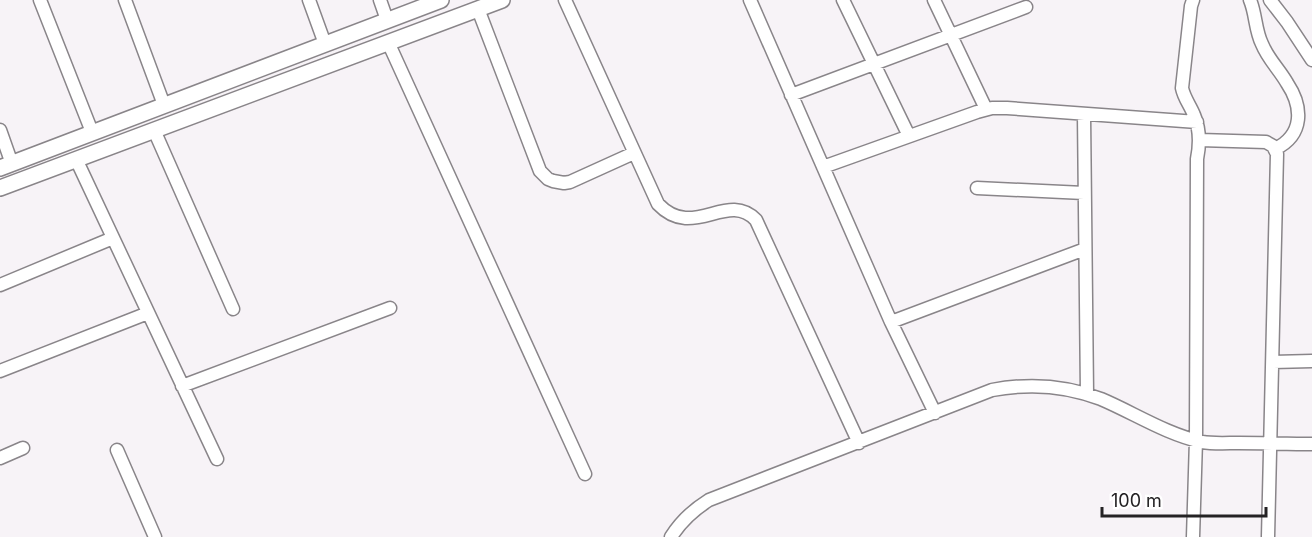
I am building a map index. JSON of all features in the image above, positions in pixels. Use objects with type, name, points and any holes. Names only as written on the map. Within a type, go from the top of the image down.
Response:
[{"type":"street","points":[[40,0],[92,132]]},
{"type":"street","points":[[125,0],[164,105]]},
{"type":"street","points":[[309,0],[325,44]]},
{"type":"street","points":[[380,0],[387,20]]},
{"type":"street","points":[[0,130],[6,166],[441,0]]},
{"type":"street","points":[[0,188],[502,0]]},
{"type":"street","points":[[565,0],[634,153],[658,204],[664,211],[672,216],[690,218],[737,209],[747,212],[756,220],[859,442]]},
{"type":"street","points":[[750,0],[891,322],[935,413]]},
{"type":"street","points":[[843,0],[909,136]]},
{"type":"street","points":[[934,0],[986,110]]},
{"type":"street","points":[[1193,0],[1182,88],[1185,101],[1197,122],[1200,140],[1197,159],[1196,440],[1193,537]]},
{"type":"street","points":[[1250,0],[1261,43],[1287,81],[1297,110],[1297,127],[1294,134],[1285,144],[1275,149]]},
{"type":"street","points":[[1270,0],[1312,60]]},
{"type":"street","points":[[791,95],[1026,7]]},
{"type":"street","points":[[478,9],[540,171],[544,175],[558,183],[570,182],[634,153]]},
{"type":"street","points":[[388,42],[585,474]]},
{"type":"street","points":[[203,90],[211,108]]},
{"type":"street","points":[[823,167],[986,110],[1007,108],[1197,122]]},
{"type":"street","points":[[1084,115],[1087,394]]},
{"type":"street","points":[[154,130],[233,309]]},
{"type":"street","points":[[1200,140],[1266,142],[1275,149],[1277,158],[1268,537]]},
{"type":"street","points":[[76,159],[217,459]]},
{"type":"street","points":[[977,188],[1084,193]]},
{"type":"street","points":[[0,285],[113,238]]},
{"type":"street","points":[[891,322],[1085,249]]},
{"type":"street","points":[[182,386],[390,308]]},
{"type":"street","points":[[0,370],[148,313]]},
{"type":"street","points":[[1273,362],[1312,361]]},
{"type":"street","points":[[671,537],[690,513],[709,500],[992,390],[1008,387],[1047,387],[1087,394],[1154,424],[1204,442],[1312,444]]},
{"type":"street","points":[[0,458],[23,448]]},
{"type":"street","points":[[117,450],[155,537]]}]
